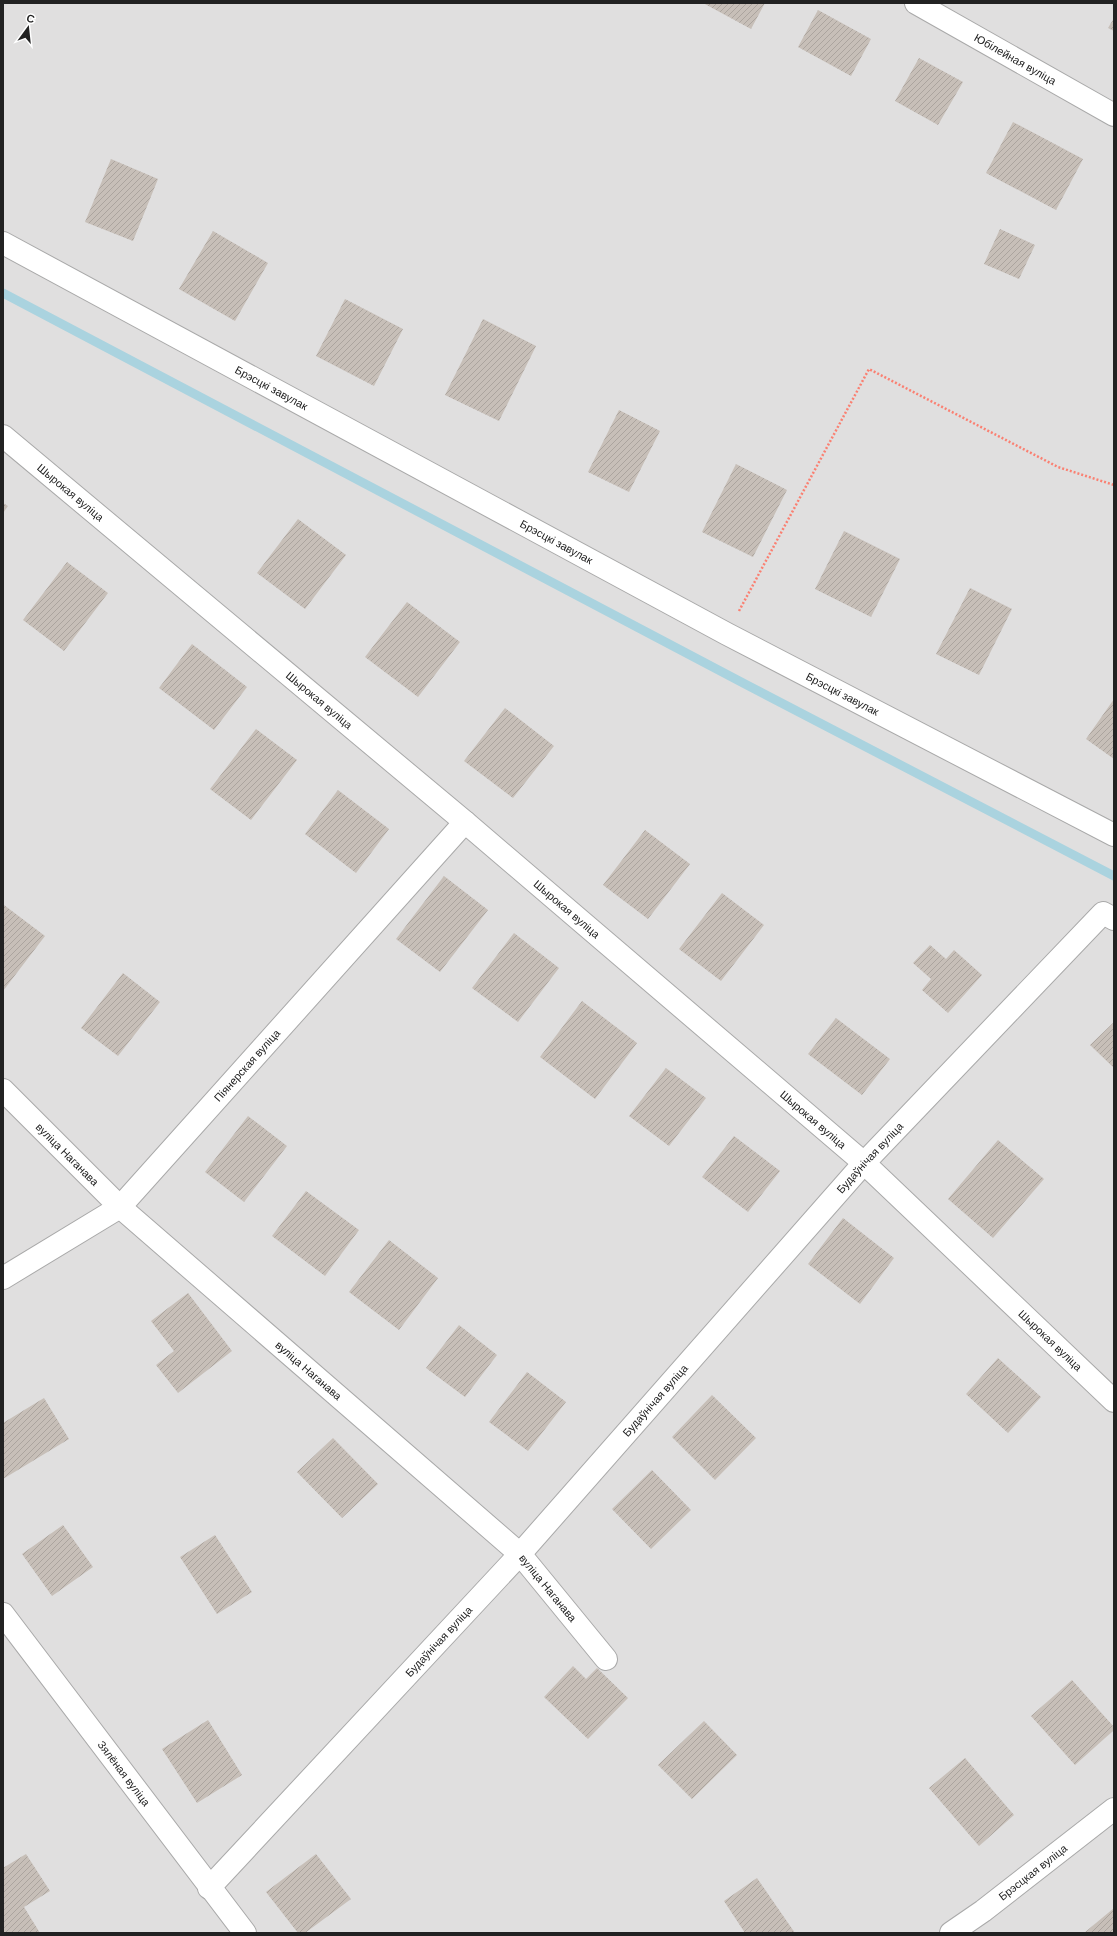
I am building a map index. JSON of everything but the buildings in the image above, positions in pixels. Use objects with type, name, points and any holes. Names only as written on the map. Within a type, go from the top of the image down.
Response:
[{"type":"street","name":"Юбілейная вуліца","points":[[916,3],[1114,115]]},
{"type":"street","name":"Брэсцкі завулак","points":[[3,243],[727,634],[1114,834]]},
{"type":"street","name":"Шырокая вуліца","points":[[3,436],[465,822],[864,1163],[1114,1401]]},
{"type":"street","name":"Піянерская вуліца","points":[[3,1278],[120,1207],[465,822]]},
{"type":"street","name":"Будаўнічая вуліца","points":[[209,1888],[520,1554],[864,1163],[1108,916]]},
{"type":"street","name":"вуліца Наганава","points":[[3,1090],[120,1207],[520,1554],[606,1658]]},
{"type":"street","name":"Зялёная вуліца","points":[[3,1614],[209,1888],[245,1933]]},
{"type":"street","name":"Брэсцкая вуліца","points":[[951,1933],[983,1911],[1114,1810]]},
{"type":"path","points":[[727,634],[869,369],[1058,467],[1114,486]]},
{"type":"shaded area","points":[[3,3],[1114,3],[1114,1933],[3,1933]]},
{"type":"waterway","points":[[3,293],[745,684],[1114,876]]}]
